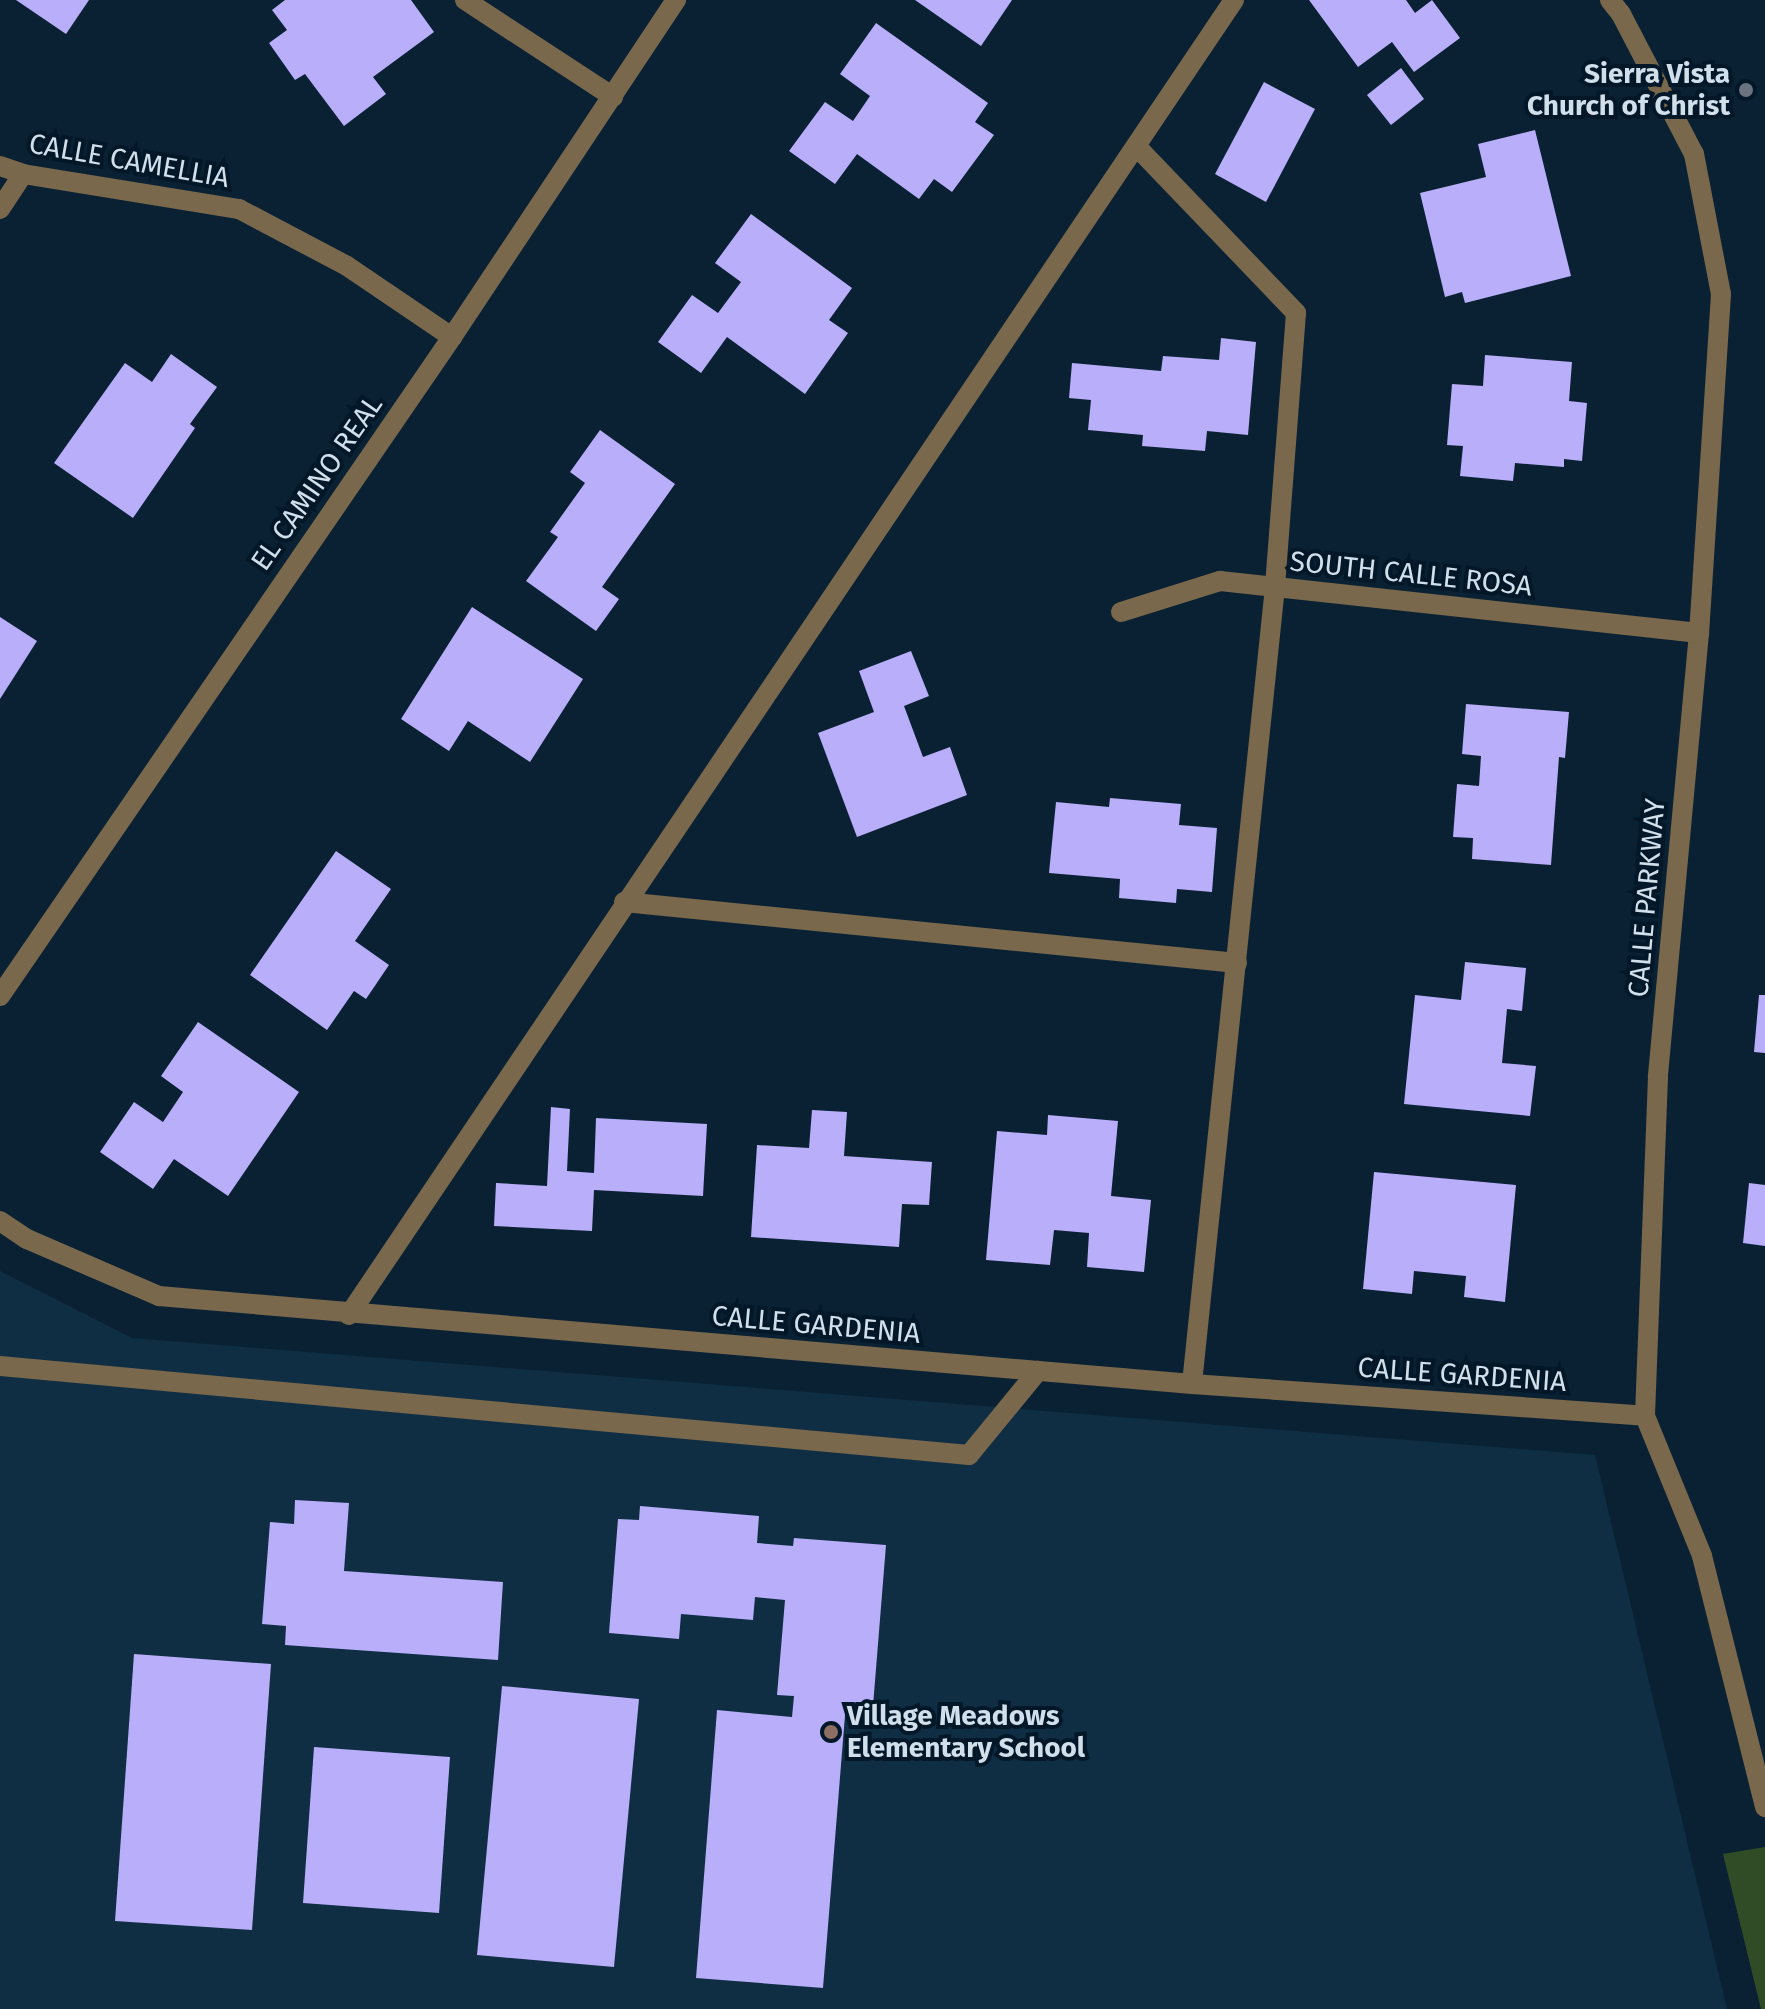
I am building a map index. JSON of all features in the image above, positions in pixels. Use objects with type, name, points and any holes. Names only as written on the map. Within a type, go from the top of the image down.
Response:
[{"type":"street","points":[[465,0],[613,97]]},
{"type":"street","name":"EL CAMINO REAL","points":[[0,996],[452,337],[676,0]]},
{"type":"street","points":[[349,1315],[624,902],[1234,0]]},
{"type":"street","name":"CALLE PARKWAY","points":[[1610,0],[1621,14],[1694,154],[1721,294],[1699,633],[1658,1077],[1645,1416],[1702,1556],[1765,1807]]},
{"type":"street","points":[[1137,147],[1296,313],[1275,587],[1192,1384]]},
{"type":"street","name":"CALLE CAMELLIA","points":[[0,166],[23,174],[239,209],[347,266],[452,337]]},
{"type":"street","points":[[0,209],[23,174]]},
{"type":"street","name":"SOUTH CALLE ROSA","points":[[1121,612],[1220,581],[1699,633]]},
{"type":"street","points":[[624,902],[1237,963]]},
{"type":"street","name":"CALLE GARDENIA","points":[[0,1221],[27,1239],[159,1296],[349,1315],[1192,1384],[1645,1416]]},
{"type":"street","points":[[0,1366],[969,1455],[1038,1371]]},
{"type":"shaded area","name":"Village Meadows Elementary School","points":[[0,1271],[132,1338],[1595,1455],[1727,2009],[0,2009]]},
{"type":"green space","points":[[1765,1847],[1765,2009],[1761,2009],[1723,1854]]},
{"type":"building","points":[[16,0],[89,0],[66,34]]},
{"type":"building","points":[[285,0],[411,0],[434,32],[373,77],[386,94],[344,126],[305,74],[295,80],[269,43],[287,30],[272,10]]},
{"type":"building","points":[[915,0],[1012,0],[981,46]]},
{"type":"building","points":[[1309,0],[1406,0],[1415,13],[1432,0],[1460,38],[1414,72],[1392,42],[1358,67]]},
{"type":"building","points":[[876,23],[988,103],[975,122],[994,135],[952,192],[934,179],[919,199],[857,154],[835,184],[789,151],[825,102],[853,121],[870,96],[840,74]]},
{"type":"building","points":[[1401,68],[1424,99],[1391,125],[1367,95]]},
{"type":"building","points":[[1264,82],[1315,109],[1266,202],[1215,174]]},
{"type":"building","points":[[1535,130],[1571,276],[1465,303],[1462,292],[1445,297],[1420,193],[1486,177],[1478,144]]},
{"type":"building","points":[[751,214],[852,288],[829,320],[848,333],[805,394],[727,337],[701,373],[658,342],[692,295],[718,313],[741,282],[715,263]]},
{"type":"building","points":[[1221,338],[1256,342],[1248,435],[1207,431],[1205,451],[1142,446],[1143,435],[1088,430],[1091,400],[1069,398],[1072,363],[1161,371],[1163,356],[1219,360]]},
{"type":"building","points":[[171,354],[217,387],[190,424],[195,428],[133,518],[54,463],[125,363],[152,382]]},
{"type":"building","points":[[1485,355],[1572,362],[1569,401],[1587,403],[1582,461],[1564,459],[1564,467],[1515,463],[1513,481],[1460,476],[1463,446],[1447,445],[1452,384],[1483,386]]},
{"type":"building","points":[[600,430],[675,484],[602,587],[619,599],[596,631],[526,581],[558,537],[550,532],[585,483],[570,472]]},
{"type":"building","points":[[472,607],[583,679],[530,762],[468,721],[449,751],[401,719]]},
{"type":"building","points":[[0,617],[37,641],[0,699]]},
{"type":"building","points":[[911,651],[929,696],[904,706],[923,757],[950,747],[967,795],[857,837],[818,733],[874,712],[859,671]]},
{"type":"building","points":[[1466,704],[1569,712],[1565,758],[1559,757],[1551,865],[1472,859],[1473,838],[1453,837],[1457,784],[1479,786],[1481,756],[1462,754]]},
{"type":"building","points":[[1110,798],[1181,804],[1179,825],[1217,828],[1212,892],[1177,889],[1176,903],[1119,898],[1120,879],[1049,873],[1056,802],[1109,807]]},
{"type":"building","points":[[336,851],[391,889],[355,941],[389,965],[366,999],[354,991],[327,1030],[250,975]]},
{"type":"building","points":[[1465,962],[1526,968],[1522,1011],[1507,1009],[1502,1063],[1536,1066],[1530,1116],[1404,1104],[1415,995],[1461,1000]]},
{"type":"building","points":[[1759,995],[1765,995],[1765,1053],[1754,1052]]},
{"type":"building","points":[[198,1022],[299,1092],[228,1196],[174,1159],[153,1189],[100,1152],[134,1102],[163,1122],[183,1092],[161,1076]]},
{"type":"building","points":[[551,1107],[570,1109],[567,1171],[594,1173],[596,1118],[707,1124],[703,1196],[594,1190],[592,1231],[494,1226],[496,1183],[547,1186]]},
{"type":"building","points":[[812,1110],[847,1112],[844,1156],[932,1162],[929,1205],[902,1204],[899,1247],[751,1237],[757,1145],[809,1148]]},
{"type":"building","points":[[1048,1115],[1118,1121],[1111,1196],[1151,1200],[1144,1272],[1087,1267],[1089,1233],[1054,1230],[1050,1265],[986,1260],[997,1131],[1047,1135]]},
{"type":"building","points":[[1374,1172],[1516,1185],[1505,1302],[1464,1297],[1466,1276],[1414,1271],[1412,1294],[1363,1289]]},
{"type":"building","points":[[1749,1183],[1765,1185],[1765,1246],[1743,1243]]},
{"type":"building","points":[[295,1500],[349,1503],[344,1571],[503,1582],[498,1660],[285,1645],[286,1626],[262,1624],[270,1522],[294,1524]]},
{"type":"building","points":[[640,1506],[759,1516],[757,1543],[793,1546],[794,1538],[886,1545],[873,1706],[846,1703],[823,1988],[696,1978],[717,1710],[792,1717],[794,1696],[777,1695],[785,1600],[755,1597],[753,1620],[681,1614],[679,1639],[609,1633],[618,1519],[639,1520]]},
{"type":"building","points":[[134,1654],[271,1664],[252,1930],[115,1921]]},
{"type":"building","points":[[502,1686],[639,1699],[614,1967],[477,1955]]},
{"type":"building","points":[[314,1747],[450,1757],[439,1913],[303,1903]]},
{"type":"place","name":"Sierra Vista Church of Christ","points":[[1746,90]]},
{"type":"place","name":"Village Meadows Elementary School","points":[[831,1732]]}]
